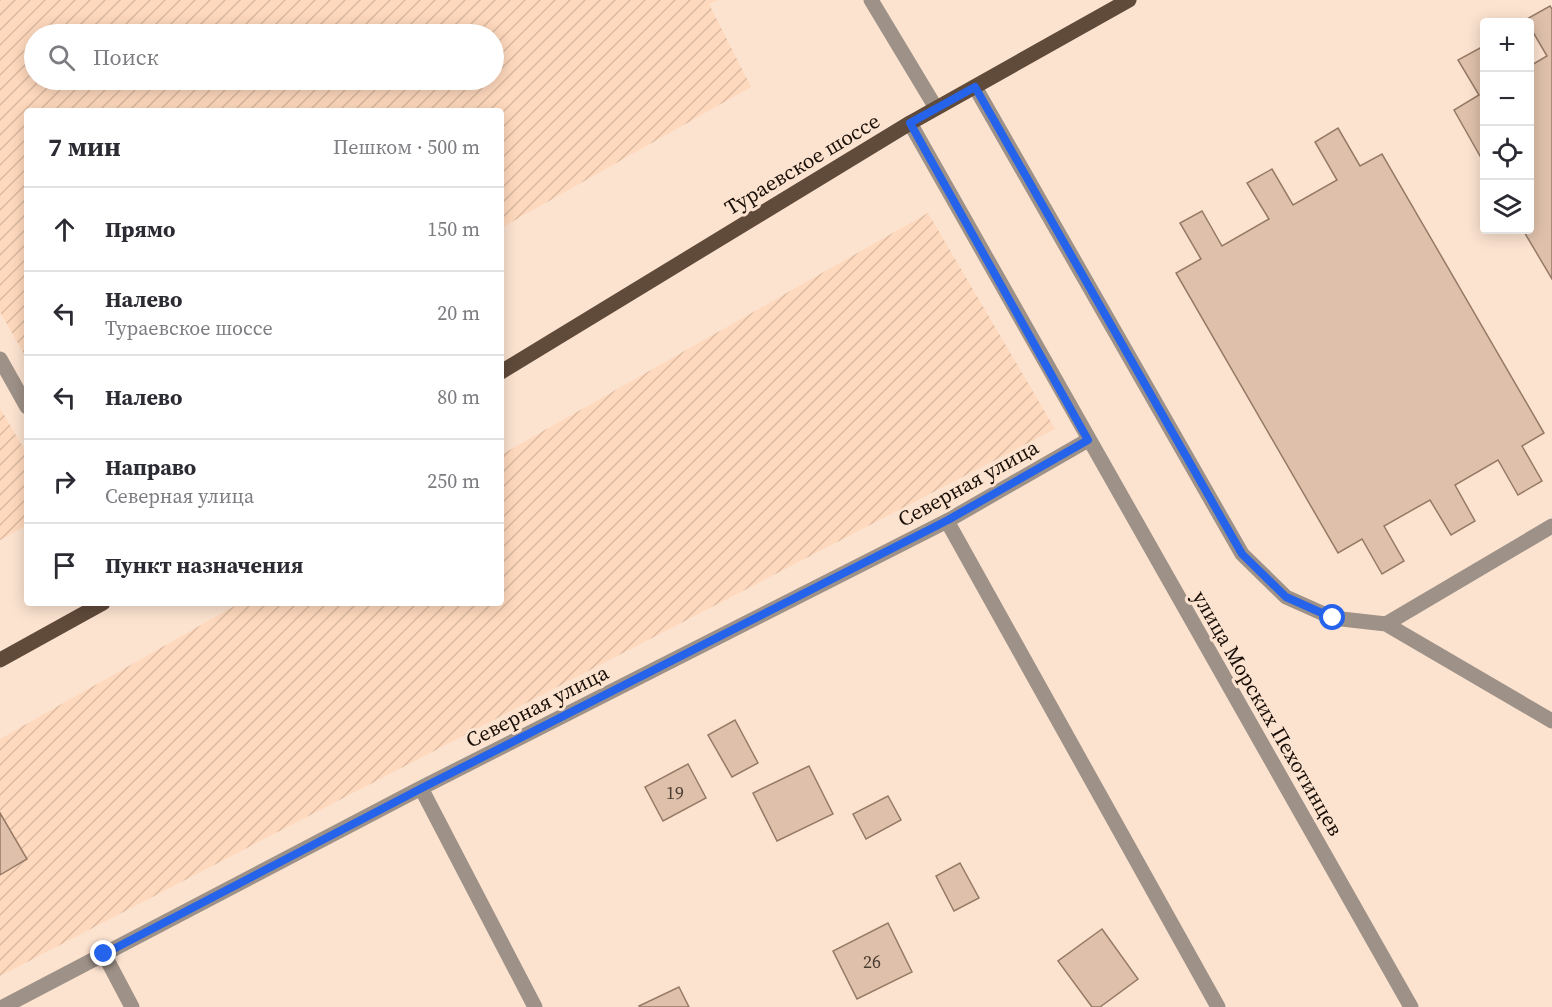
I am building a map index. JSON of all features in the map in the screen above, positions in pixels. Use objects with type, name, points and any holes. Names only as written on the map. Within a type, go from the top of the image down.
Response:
[{"type":"main road","name":"Тураевское шоссе","points":[[504,370],[910,123],[1129,0]]},
{"type":"main road","points":[[0,660],[98,606]]},
{"type":"street","points":[[872,0],[936,108]]},
{"type":"street","points":[[975,87],[1242,554],[1286,597],[1333,618],[1386,624],[1552,721]]},
{"type":"street","name":"улица Морских Пехотинцев","points":[[910,123],[1411,1007]]},
{"type":"street","points":[[0,359],[24,402]]},
{"type":"street","name":"Северная улица","points":[[3,1007],[422,788],[948,520],[1088,440]]},
{"type":"street","points":[[948,520],[1218,1007]]},
{"type":"street","points":[[1386,624],[1552,526]]},
{"type":"street","points":[[422,788],[535,1007]]},
{"type":"street","points":[[104,954],[132,1007]]},
{"type":"shaded area","points":[[0,0],[718,0],[709,4],[751,87],[504,226],[504,108],[24,108],[24,354],[0,312]]},
{"type":"shaded area","points":[[928,213],[1055,429],[0,976],[0,739],[235,606],[504,606],[504,453]]},
{"type":"shaded area","points":[[0,408],[24,449],[24,527],[0,540]]},
{"type":"building","points":[[1550,6],[1552,9],[1552,279],[1525,234],[1534,234],[1534,64],[1547,56],[1534,34],[1534,18],[1529,18]]},
{"type":"building","points":[[1480,48],[1480,156],[1454,110],[1479,95],[1458,60]]},
{"type":"building","points":[[1338,128],[1360,166],[1382,154],[1544,433],[1522,446],[1542,481],[1518,495],[1498,460],[1455,485],[1475,521],[1451,535],[1430,500],[1384,526],[1404,561],[1382,574],[1362,539],[1338,553],[1176,273],[1201,259],[1180,223],[1202,211],[1222,246],[1269,219],[1247,183],[1272,169],[1293,205],[1337,180],[1315,142]]},
{"type":"building","points":[[735,720],[758,763],[732,777],[708,735]]},
{"type":"building","points":[[688,764],[706,798],[663,821],[645,787]]},
{"type":"building","points":[[809,766],[833,814],[777,841],[753,793]]},
{"type":"building","points":[[888,796],[901,820],[866,839],[853,814]]},
{"type":"building","points":[[0,813],[27,859],[0,875]]},
{"type":"building","points":[[960,863],[979,898],[954,911],[936,876]]},
{"type":"building","points":[[888,923],[912,972],[857,999],[833,951]]},
{"type":"building","points":[[1102,929],[1138,979],[1100,1007],[1092,1007],[1058,961]]},
{"type":"building","points":[[679,987],[689,1007],[639,1006]]},
{"type":"route","points":[[104,954],[422,788],[948,520],[1088,440],[910,123],[975,87],[1242,554],[1286,597],[1333,618]]}]
